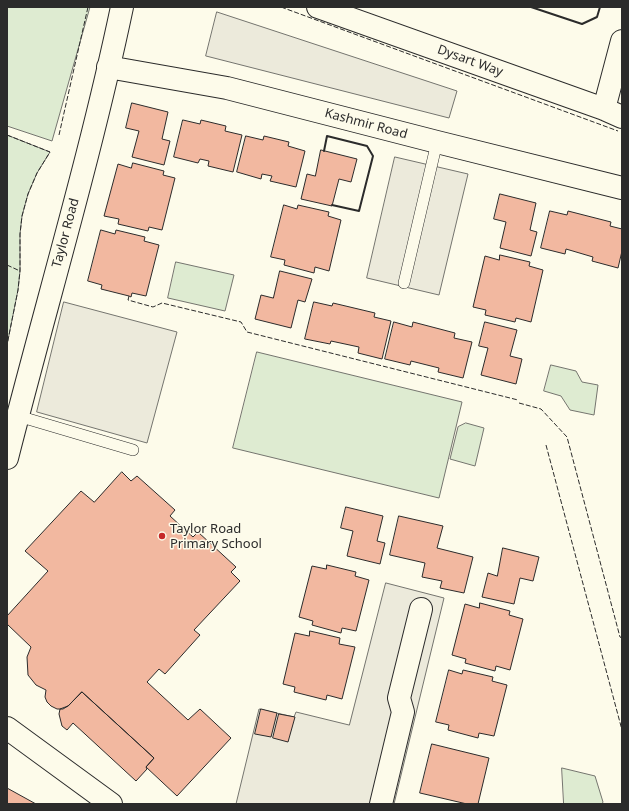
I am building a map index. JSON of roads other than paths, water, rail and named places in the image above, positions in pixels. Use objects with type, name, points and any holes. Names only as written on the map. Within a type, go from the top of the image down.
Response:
[{"type":"street","name":"Taylor Road","points":[[7,458],[88,154],[122,7]]},
{"type":"street","name":"Dysart Way","points":[[318,7],[613,113]]},
{"type":"street","points":[[613,113],[622,41]]},
{"type":"street","name":"Kashmir Road","points":[[108,67],[227,88],[622,188]]},
{"type":"street","points":[[381,804],[403,712],[399,698],[420,609]]},
{"type":"street","points":[[7,728],[111,804]]},
{"type":"lane","points":[[404,283],[437,142]]},
{"type":"lane","points":[[18,416],[134,450]]},
{"type":"place","name":"Taylor Road Primary School","points":[[162,536]]}]
